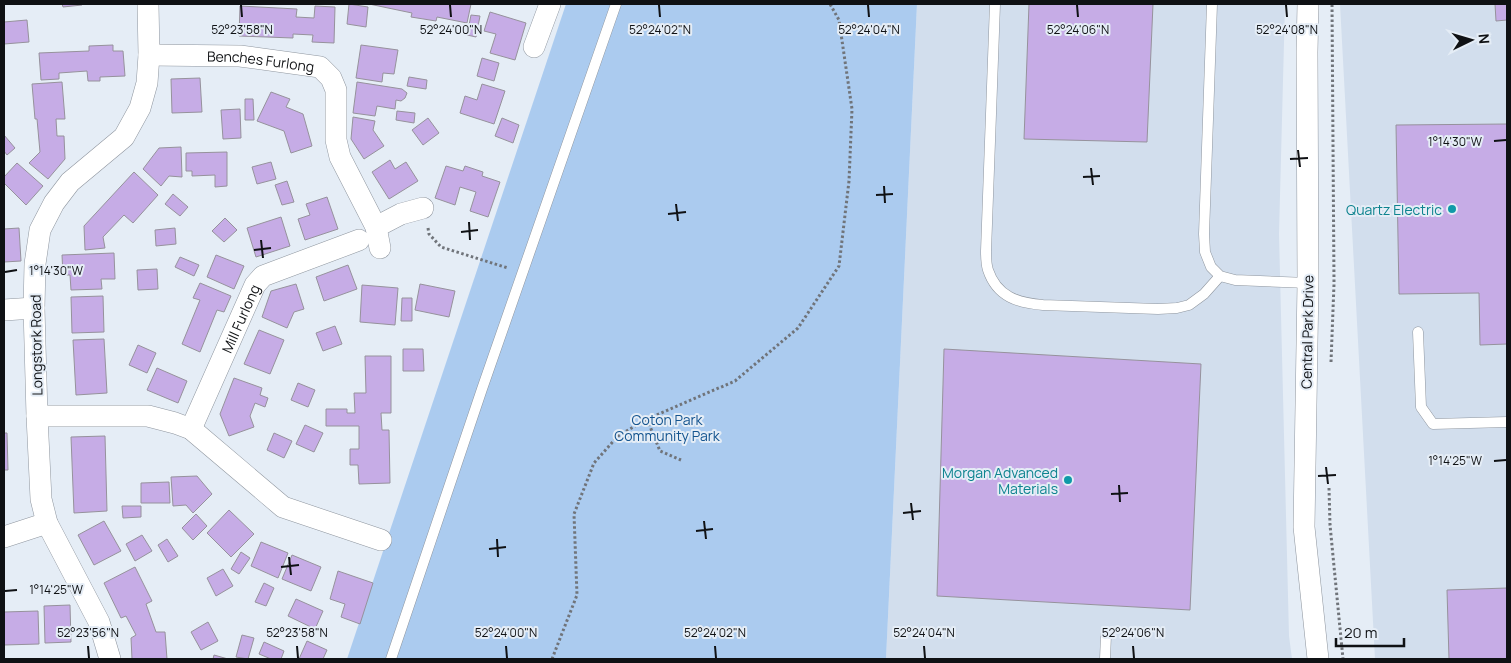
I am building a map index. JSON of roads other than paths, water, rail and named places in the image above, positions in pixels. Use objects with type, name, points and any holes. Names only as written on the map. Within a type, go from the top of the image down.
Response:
[{"type":"street","name":"Longstork Road","points":[[110,659],[100,622],[47,523],[41,499],[34,308],[35,264],[40,230],[54,203],[70,182],[124,137],[140,108],[147,83],[149,55],[148,4]]},
{"type":"street","name":"Central Park Drive","points":[[1308,4],[1308,283],[1304,527],[1318,659]]},
{"type":"street","points":[[534,47],[542,6]]},
{"type":"street","name":"Benches Furlong","points":[[149,55],[240,56],[320,68],[331,78],[336,90],[336,140],[340,157],[376,227],[380,248]]},
{"type":"street","points":[[376,227],[401,214],[423,208]]},
{"type":"street","name":"Mill Furlong","points":[[191,429],[255,285],[263,276],[359,240]]},
{"type":"street","points":[[4,310],[34,308]]},
{"type":"street","points":[[37,416],[148,416],[175,423],[191,429],[283,507],[381,540]]},
{"type":"street","points":[[4,537],[47,523]]},
{"type":"lane","points":[[391,659],[522,272],[616,4]]},
{"type":"lane","points":[[995,4],[986,251],[988,270],[996,287],[1006,296],[1025,303],[1158,309],[1189,306],[1204,294],[1220,276]]},
{"type":"lane","points":[[1212,4],[1204,234],[1205,252],[1211,267],[1220,276],[1235,280],[1308,283]]},
{"type":"lane","points":[[1418,332],[1421,407],[1433,424],[1507,422]]},
{"type":"lane","points":[[1105,659],[1106,635]]},
{"type":"place","name":"Quartz Electric","points":[[1452,209]]},
{"type":"place","name":"Morgan Advanced Materials","points":[[1068,480]]},
{"type":"park label","name":"Coton Park Community Park","points":[[667,428]]}]
